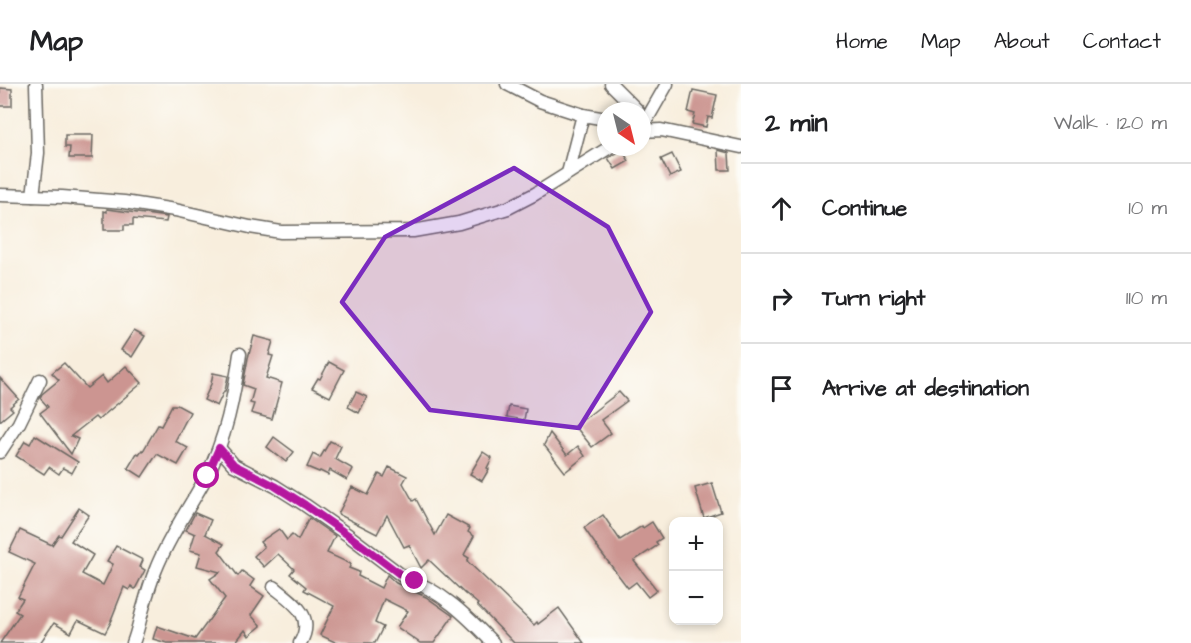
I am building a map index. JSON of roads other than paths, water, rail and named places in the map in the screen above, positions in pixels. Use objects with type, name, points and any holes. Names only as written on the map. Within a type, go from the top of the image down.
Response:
[{"type":"street","points":[[33,196],[38,153],[36,84]]},
{"type":"street","points":[[507,84],[540,101],[597,117]]},
{"type":"street","points":[[611,84],[626,102]]},
{"type":"street","points":[[651,109],[667,84]]},
{"type":"street","points":[[568,173],[583,114]]},
{"type":"street","points":[[651,126],[661,130],[741,147]]},
{"type":"street","points":[[0,195],[124,202],[176,210],[280,232],[412,231],[459,223],[508,208],[597,155]]},
{"type":"street","points":[[133,643],[156,569],[175,530],[207,476],[219,448],[236,383],[240,354]]},
{"type":"street","points":[[0,453],[19,423],[40,380]]},
{"type":"street","points":[[219,448],[234,465],[275,486],[348,535],[405,578],[415,581],[459,609],[493,643]]},
{"type":"street","points":[[274,587],[302,611],[305,623],[304,636],[300,643]]}]
